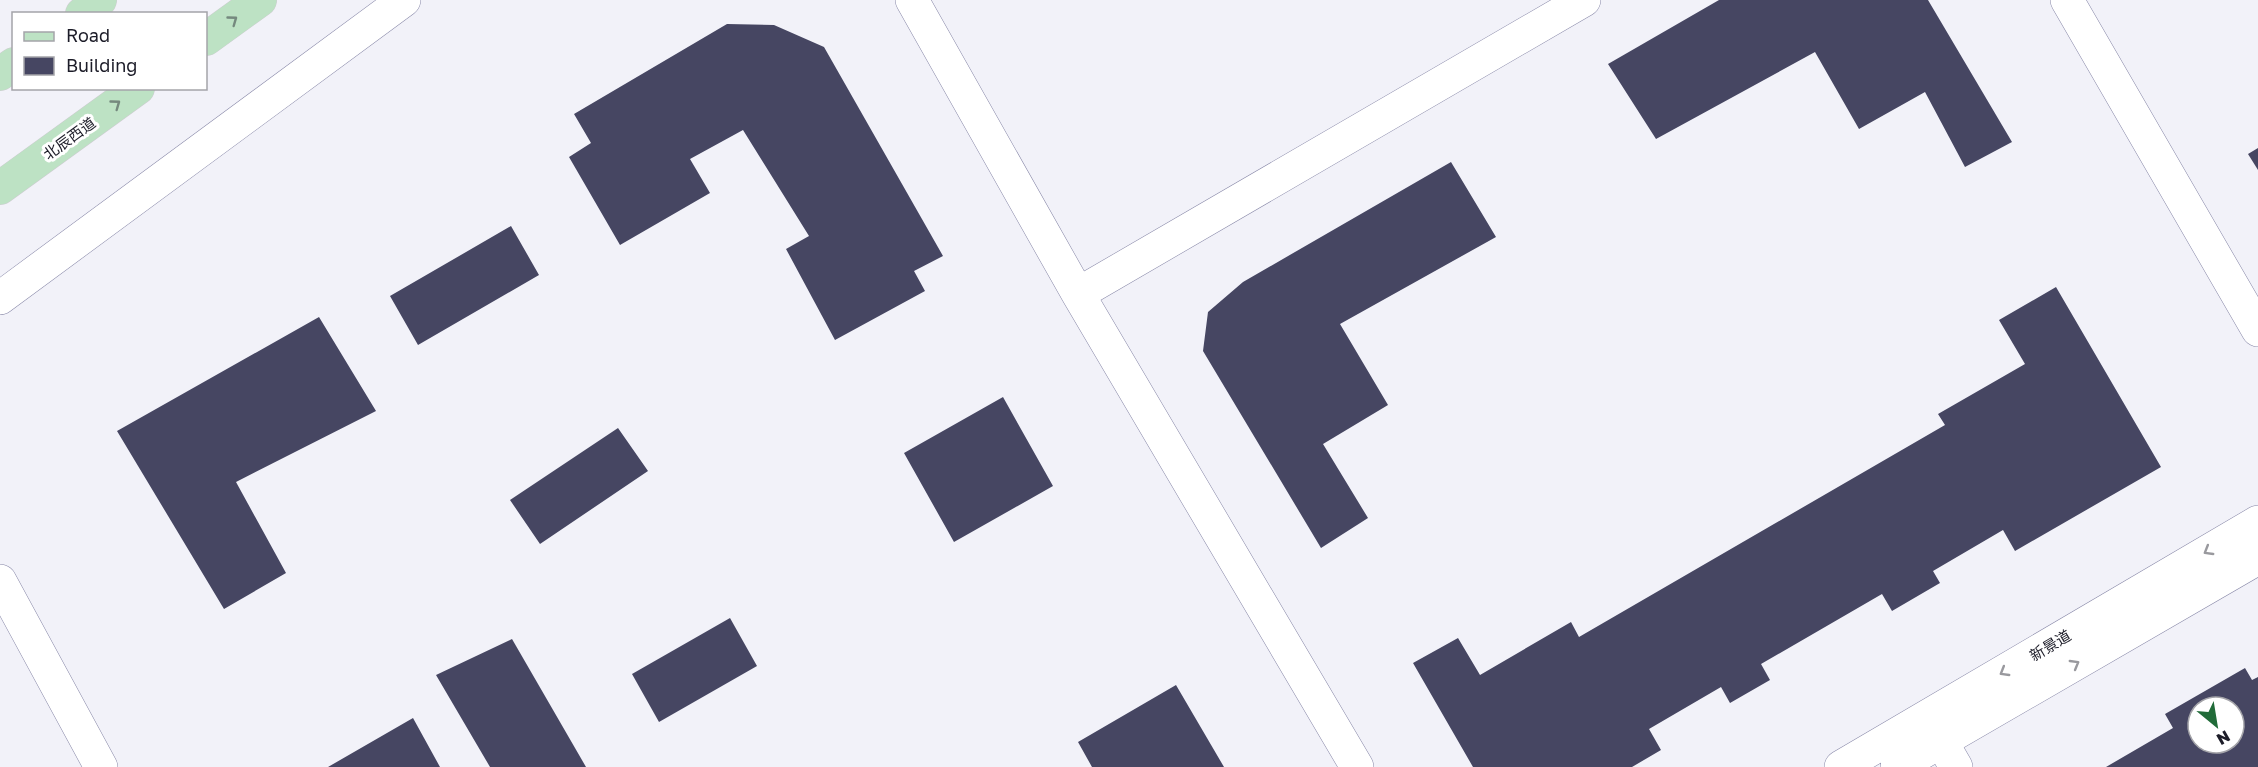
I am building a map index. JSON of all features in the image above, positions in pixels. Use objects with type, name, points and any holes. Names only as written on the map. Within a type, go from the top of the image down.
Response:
[{"type":"main road","points":[[85,12],[100,0]]},
{"type":"main road","points":[[207,38],[260,0]]},
{"type":"main road","name":"北辰西道","points":[[0,188],[135,90]]},
{"type":"street","points":[[0,298],[404,0]]},
{"type":"street","points":[[912,0],[1078,294],[1357,767]]},
{"type":"street","points":[[1078,294],[1584,0]]},
{"type":"street","points":[[2067,0],[2258,330]]},
{"type":"street","name":"新景道","points":[[1840,767],[1941,742],[2258,522]]},
{"type":"street","name":"新景道","points":[[1897,767],[2258,558]]},
{"type":"street","points":[[0,581],[101,767]]},
{"type":"building","points":[[1719,0],[1928,0],[2012,142],[1965,167],[1925,92],[1859,129],[1815,52],[1656,139],[1608,64]]},
{"type":"building","points":[[727,24],[774,25],[824,47],[943,256],[914,271],[925,291],[835,340],[786,249],[809,236],[743,130],[690,159],[710,193],[620,245],[569,157],[591,143],[574,114]]},
{"type":"building","points":[[2258,148],[2258,170],[2248,154]]},
{"type":"building","points":[[1451,162],[1496,237],[1340,324],[1388,405],[1323,444],[1368,518],[1321,548],[1203,351],[1208,312],[1243,282]]},
{"type":"building","points":[[511,226],[539,275],[418,345],[390,296]]},
{"type":"building","points":[[2056,287],[2161,467],[2015,551],[2003,530],[1933,571],[1940,583],[1892,611],[1882,594],[1761,664],[1770,680],[1730,703],[1721,687],[1649,729],[1661,750],[1632,767],[1473,767],[1413,663],[1458,638],[1480,675],[1571,622],[1579,637],[1945,425],[1938,414],[2025,364],[1999,320]]},
{"type":"building","points":[[319,317],[376,411],[236,482],[286,573],[224,609],[117,431]]},
{"type":"building","points":[[1003,397],[1053,486],[954,542],[904,453]]},
{"type":"building","points":[[618,428],[648,471],[540,544],[510,500]]},
{"type":"building","points":[[730,618],[757,666],[659,722],[632,674]]},
{"type":"building","points":[[512,639],[586,767],[490,767],[436,675]]},
{"type":"building","points":[[2245,668],[2252,680],[2258,677],[2258,767],[2106,767],[2173,728],[2165,714],[2186,702],[2186,755],[2246,755],[2246,695],[2198,695]]},
{"type":"building","points":[[1176,685],[1224,767],[1092,767],[1078,742]]},
{"type":"building","points":[[413,718],[440,767],[328,767]]}]
